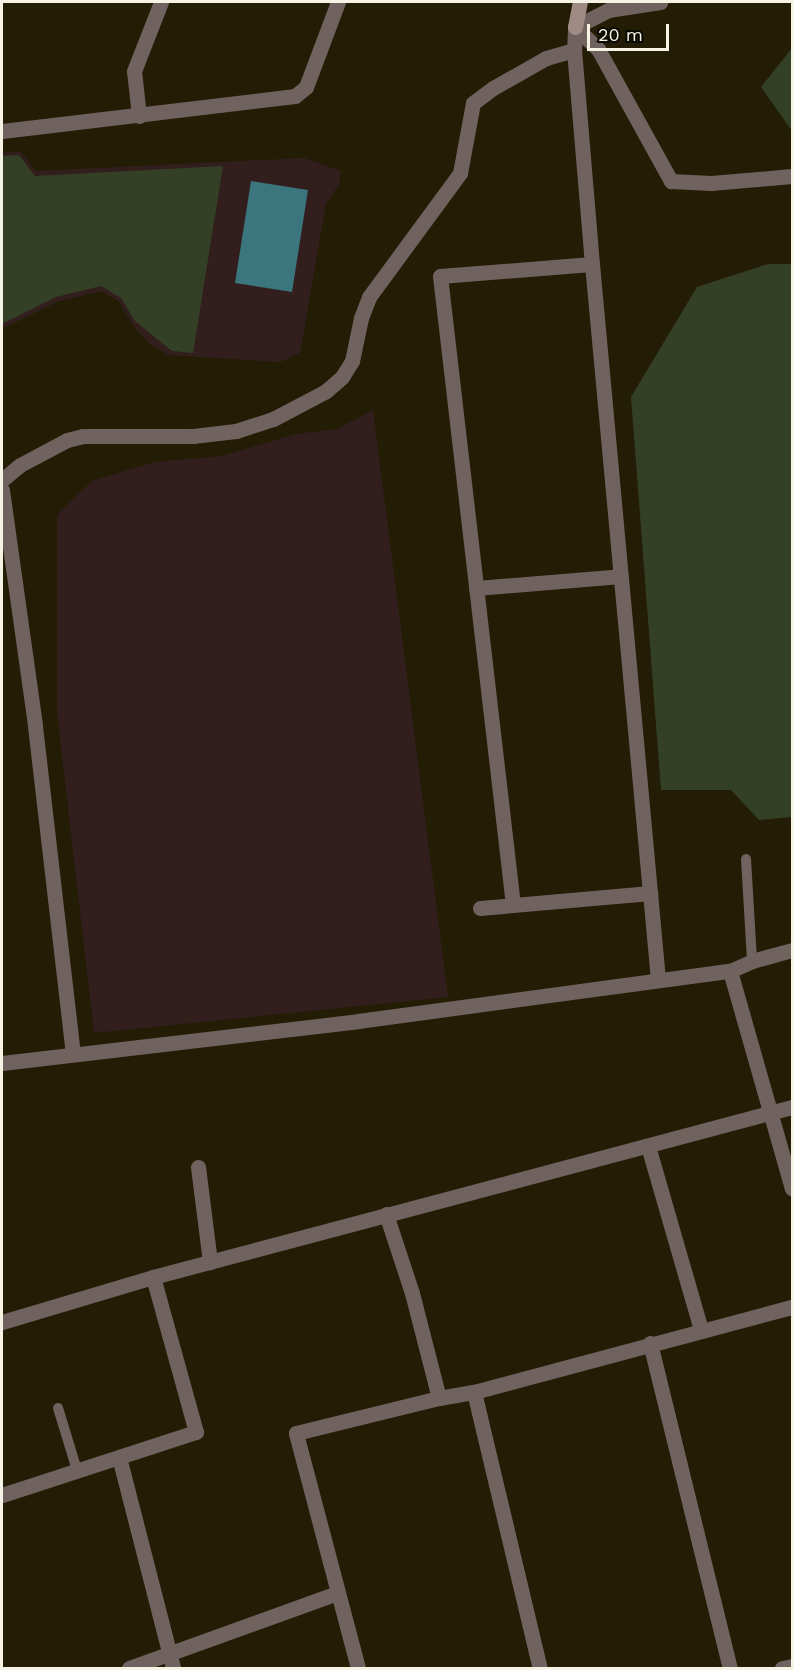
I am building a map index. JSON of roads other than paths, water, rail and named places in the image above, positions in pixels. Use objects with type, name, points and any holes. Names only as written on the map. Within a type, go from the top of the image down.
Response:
[{"type":"street","points":[[138,116],[134,71],[160,2]]},
{"type":"street","points":[[2,131],[295,96],[306,87],[338,2]]},
{"type":"street","points":[[580,2],[575,27],[574,50],[658,981]]},
{"type":"street","points":[[575,27],[608,10],[660,2]]},
{"type":"street","points":[[575,27],[598,49],[671,181],[711,183],[792,176]]},
{"type":"street","points":[[2,480],[20,465],[67,440],[83,436],[193,436],[236,431],[273,418],[326,391],[342,377],[352,361],[361,318],[374,289],[460,172],[473,104],[493,88],[546,58],[574,50]]},
{"type":"street","points":[[513,905],[440,276],[592,264]]},
{"type":"street","points":[[2,490],[35,726],[73,1054]]},
{"type":"street","points":[[476,588],[621,576]]},
{"type":"street","points":[[480,908],[650,893]]},
{"type":"street","points":[[2,1063],[358,1021],[730,971],[752,961],[792,950]]},
{"type":"street","points":[[730,971],[792,1188]]},
{"type":"street","points":[[2,1322],[153,1277],[792,1107]]},
{"type":"street","points":[[648,1146],[701,1330]]},
{"type":"street","points":[[198,1167],[210,1262]]},
{"type":"street","points":[[386,1214],[412,1293],[439,1398]]},
{"type":"street","points":[[2,1495],[196,1432],[153,1277]]},
{"type":"street","points":[[358,1668],[296,1432],[439,1398],[474,1392],[650,1343],[792,1307]]},
{"type":"street","points":[[650,1343],[730,1668]]},
{"type":"street","points":[[474,1392],[540,1668]]},
{"type":"street","points":[[119,1457],[171,1662]]},
{"type":"street","points":[[129,1668],[171,1662],[337,1593]]},
{"type":"street","points":[[782,1668],[792,1666]]},
{"type":"lane","points":[[746,859],[752,961]]},
{"type":"lane","points":[[58,1408],[77,1470]]},
{"type":"water","points":[[251,181],[308,190],[292,292],[235,283]]}]
